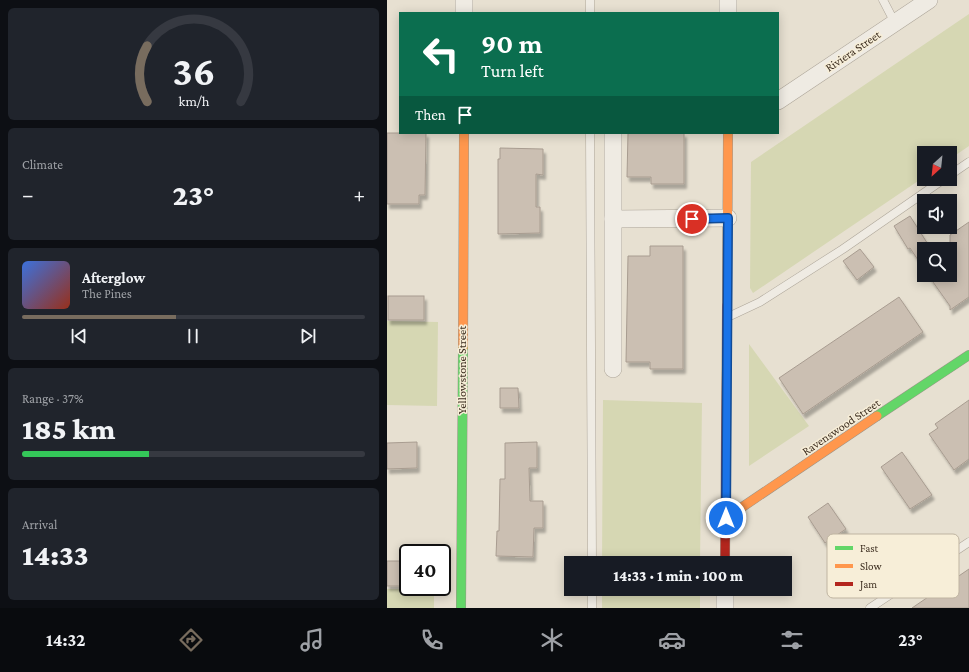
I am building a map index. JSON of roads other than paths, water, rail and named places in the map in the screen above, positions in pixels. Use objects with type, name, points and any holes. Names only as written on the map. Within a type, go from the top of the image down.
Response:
[{"type":"street","points":[[464,0],[464,12]]},
{"type":"street","points":[[728,0],[728,12]]},
{"type":"street","name":"Riviera Street","points":[[779,100],[929,0]]},
{"type":"street","name":"Yellowstone Street","points":[[461,608],[464,134]]},
{"type":"street","points":[[613,134],[613,369]]},
{"type":"street","points":[[725,556],[729,134]]},
{"type":"street","points":[[613,219],[728,218]]},
{"type":"street","name":"Ravenswood Street","points":[[726,518],[969,355]]},
{"type":"street","points":[[725,596],[725,608]]},
{"type":"lane","points":[[590,0],[590,12]]},
{"type":"lane","points":[[883,0],[895,23]]},
{"type":"lane","points":[[590,134],[592,556]]},
{"type":"lane","points":[[957,170],[969,162]]},
{"type":"lane","points":[[727,317],[760,302],[843,249],[934,186]]},
{"type":"lane","points":[[959,549],[969,542]]},
{"type":"lane","points":[[592,596],[592,608]]},
{"type":"lane","points":[[871,608],[886,598]]}]
